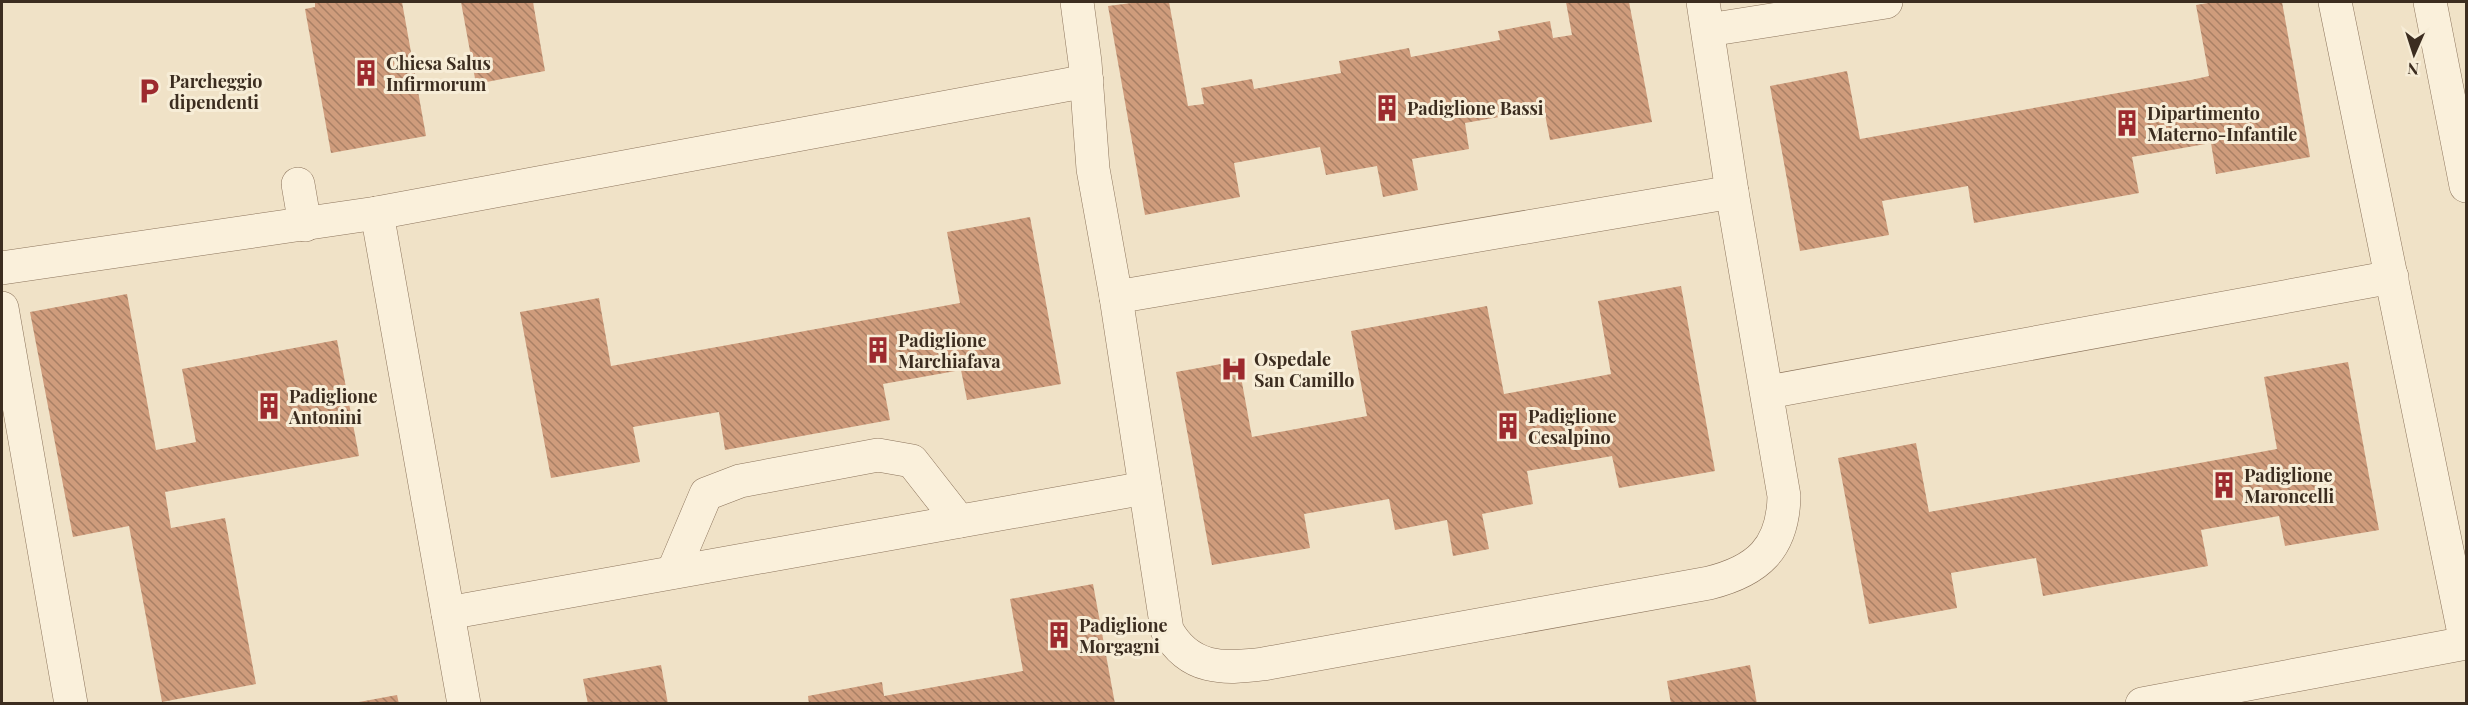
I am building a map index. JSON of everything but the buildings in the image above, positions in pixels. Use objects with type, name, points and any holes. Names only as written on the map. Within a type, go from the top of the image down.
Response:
[{"type":"lane","points":[[1077,2],[1087,81],[1093,169],[1116,297],[1167,630],[1182,652],[1207,664],[1240,667],[1709,583],[1745,571],[1773,545],[1784,512],[1783,480],[1732,192],[1706,16],[1886,2]]},
{"type":"lane","points":[[2142,704],[2466,643],[2335,2]]},
{"type":"lane","points":[[2430,2],[2466,186]]},
{"type":"lane","points":[[2,268],[377,213],[1087,81]]},
{"type":"lane","points":[[298,184],[305,225]]},
{"type":"lane","points":[[1116,297],[1732,192]]},
{"type":"lane","points":[[377,213],[464,704]]},
{"type":"lane","points":[[1768,392],[2392,277]]},
{"type":"lane","points":[[2,308],[71,704]]},
{"type":"lane","points":[[673,572],[706,494],[740,481],[878,455],[912,461],[959,521]]},
{"type":"lane","points":[[448,613],[1145,488]]},
{"type":"place","name":"Chiesa Salus Infirmorum","points":[[366,73]]},
{"type":"place","name":"Parcheggio dipendenti","points":[[149,91]]},
{"type":"place","name":"Padiglione Bassi","points":[[1387,108]]},
{"type":"place","name":"Dipartimento Materno-Infantile","points":[[2127,123]]},
{"type":"place","name":"Padiglione Marchiafava","points":[[878,350]]},
{"type":"place","name":"Ospedale San Camillo","points":[[1234,369]]},
{"type":"place","name":"Padiglione Antonini","points":[[269,406]]},
{"type":"place","name":"Padiglione Cesalpino","points":[[1508,426]]},
{"type":"place","name":"Padiglione Maroncelli","points":[[2224,485]]},
{"type":"place","name":"Padiglione Morgagni","points":[[1059,635]]}]
